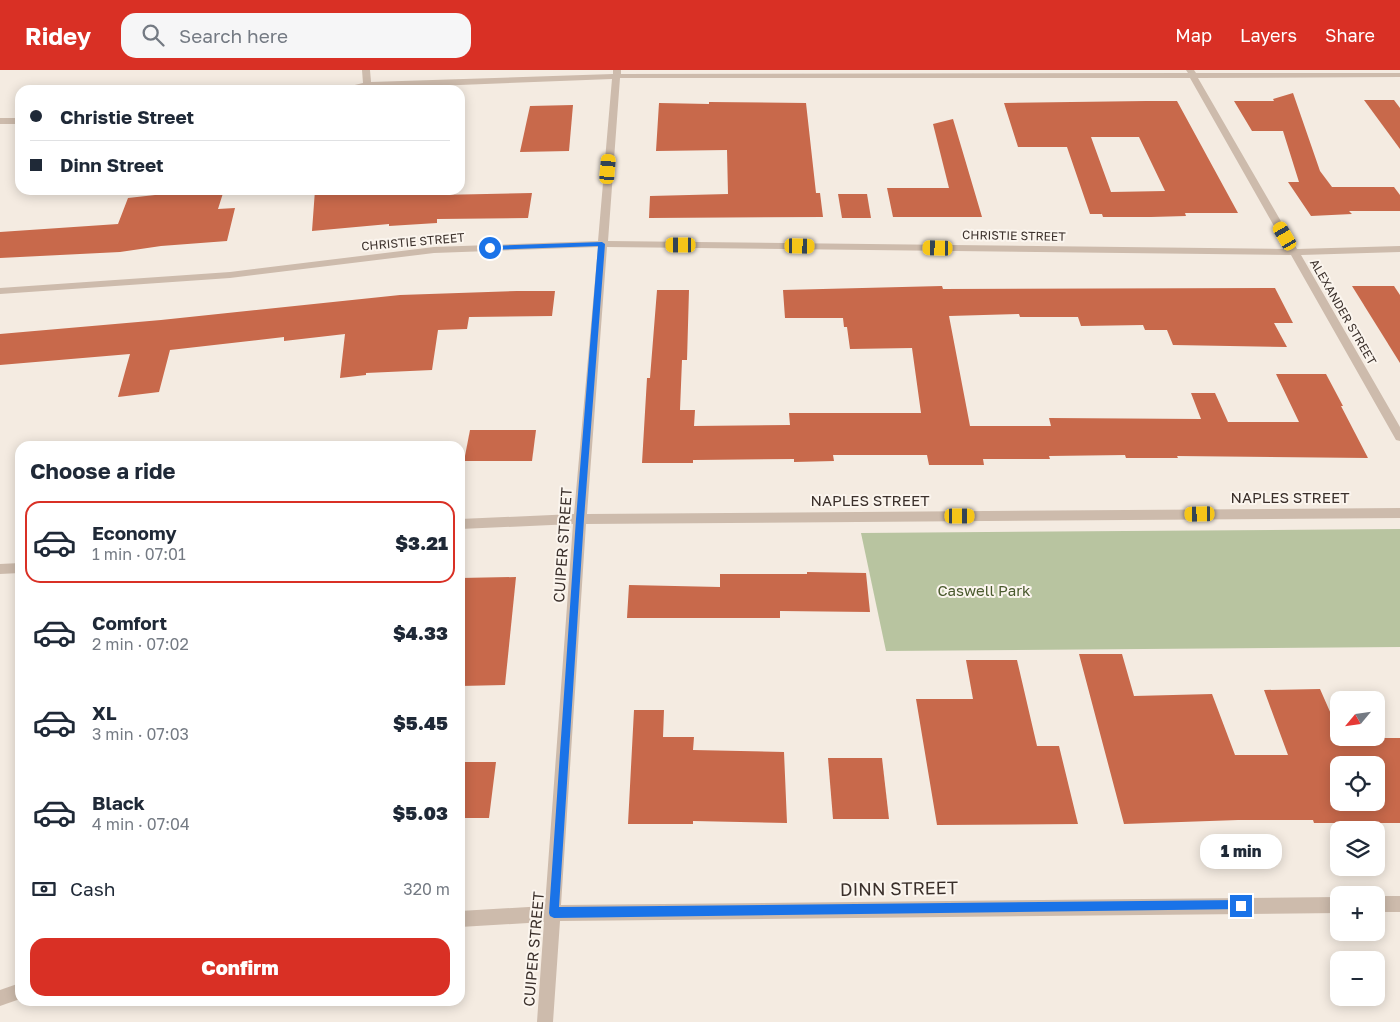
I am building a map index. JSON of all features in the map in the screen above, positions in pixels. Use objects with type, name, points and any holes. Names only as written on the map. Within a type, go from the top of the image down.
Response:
[{"type":"street","points":[[366,70],[367,85],[616,73],[1400,75]]},
{"type":"street","name":"CUIPER STREET","points":[[545,1022],[580,519],[616,73]]},
{"type":"street","name":"ALEXANDER STREET","points":[[1192,73],[1400,437]]},
{"type":"street","points":[[0,121],[15,121]]},
{"type":"street","name":"CHRISTIE STREET","points":[[0,291],[230,275],[434,250],[602,244],[1294,252],[1400,249]]},
{"type":"street","name":"NAPLES STREET","points":[[465,524],[580,519],[1400,513]]},
{"type":"street","points":[[0,569],[15,568]]},
{"type":"street","name":"DINN STREET","points":[[465,919],[554,913],[1330,904]]},
{"type":"street","points":[[1385,904],[1400,904]]},
{"type":"street","points":[[0,998],[15,993]]},
{"type":"green space","name":"Caswell Park","points":[[1400,529],[1400,647],[886,651],[861,533]]},
{"type":"building","points":[[1293,93],[1320,171],[1332,187],[1394,187],[1400,195],[1400,211],[1349,211],[1352,214],[1311,216],[1288,182],[1299,182],[1283,131],[1252,131],[1234,101],[1274,101],[1273,99]]},
{"type":"building","points":[[1364,100],[1394,100],[1400,108],[1400,149]]},
{"type":"building","points":[[1177,101],[1238,213],[1185,213],[1186,216],[1151,217],[1103,217],[1102,214],[1090,214],[1067,147],[1018,147],[1004,103]],"holes":[[[1091,137],[1139,137],[1165,191],[1111,192]]]},
{"type":"building","points":[[709,102],[806,103],[816,193],[820,193],[823,217],[649,218],[650,196],[728,194],[727,150],[656,151],[659,103],[709,104]]},
{"type":"building","points":[[573,105],[569,151],[520,152],[530,106]]},
{"type":"building","points":[[953,119],[982,217],[893,217],[887,188],[949,188],[933,124]]},
{"type":"building","points":[[532,193],[528,218],[437,219],[437,223],[389,226],[389,224],[312,231],[315,195]]},
{"type":"building","points":[[838,194],[867,194],[871,218],[842,218]]},
{"type":"building","points":[[155,195],[222,195],[218,209],[235,208],[227,241],[161,246],[120,252],[0,258],[0,232],[118,224],[128,198]]},
{"type":"building","points":[[942,286],[943,289],[1275,288],[1293,323],[1274,323],[1287,347],[1173,345],[1167,330],[1145,330],[1143,325],[1081,326],[1078,317],[1020,317],[1019,314],[949,316],[970,426],[1051,426],[1049,418],[1201,419],[1191,393],[1215,393],[1228,422],[1299,422],[1276,374],[1326,374],[1368,458],[1177,456],[1178,458],[1126,458],[1125,455],[1049,456],[1050,459],[983,459],[984,465],[929,465],[927,455],[833,455],[834,461],[794,462],[794,459],[693,460],[693,463],[642,463],[647,378],[650,378],[657,290],[689,290],[687,360],[682,360],[680,410],[695,410],[694,426],[790,425],[789,413],[921,413],[912,348],[850,349],[847,327],[844,327],[843,318],[785,318],[783,290]]},
{"type":"building","points":[[1352,286],[1394,286],[1400,295],[1400,363]]},
{"type":"building","points":[[555,291],[552,316],[469,317],[467,329],[438,330],[432,370],[366,373],[366,375],[340,378],[345,334],[284,341],[284,337],[170,350],[159,392],[118,397],[130,354],[0,365],[0,334],[161,320],[400,295]]},
{"type":"building","points":[[470,430],[536,430],[532,461],[465,461]]},
{"type":"building","points":[[807,572],[866,573],[870,612],[780,611],[780,618],[627,618],[629,585],[720,587],[720,574],[807,574]]},
{"type":"building","points":[[516,577],[505,685],[465,686],[465,578]]},
{"type":"building","points":[[1079,654],[1122,654],[1134,696],[1212,694],[1235,755],[1288,755],[1264,690],[1320,689],[1330,712],[1330,746],[1385,746],[1385,738],[1400,738],[1400,823],[1385,823],[1385,821],[1330,821],[1330,823],[1314,823],[1313,820],[1238,820],[1124,824]]},
{"type":"building","points":[[966,660],[1017,660],[1037,746],[1059,746],[1078,824],[937,825],[916,699],[973,699]]},
{"type":"building","points":[[634,710],[664,710],[663,737],[694,737],[693,750],[784,752],[787,823],[693,821],[693,824],[628,824]]},
{"type":"building","points":[[828,758],[882,758],[889,819],[833,819]]},
{"type":"building","points":[[465,762],[496,762],[489,818],[465,818]]},
{"type":"route","points":[[490,248],[602,244],[580,519],[554,913],[1241,906]]}]
